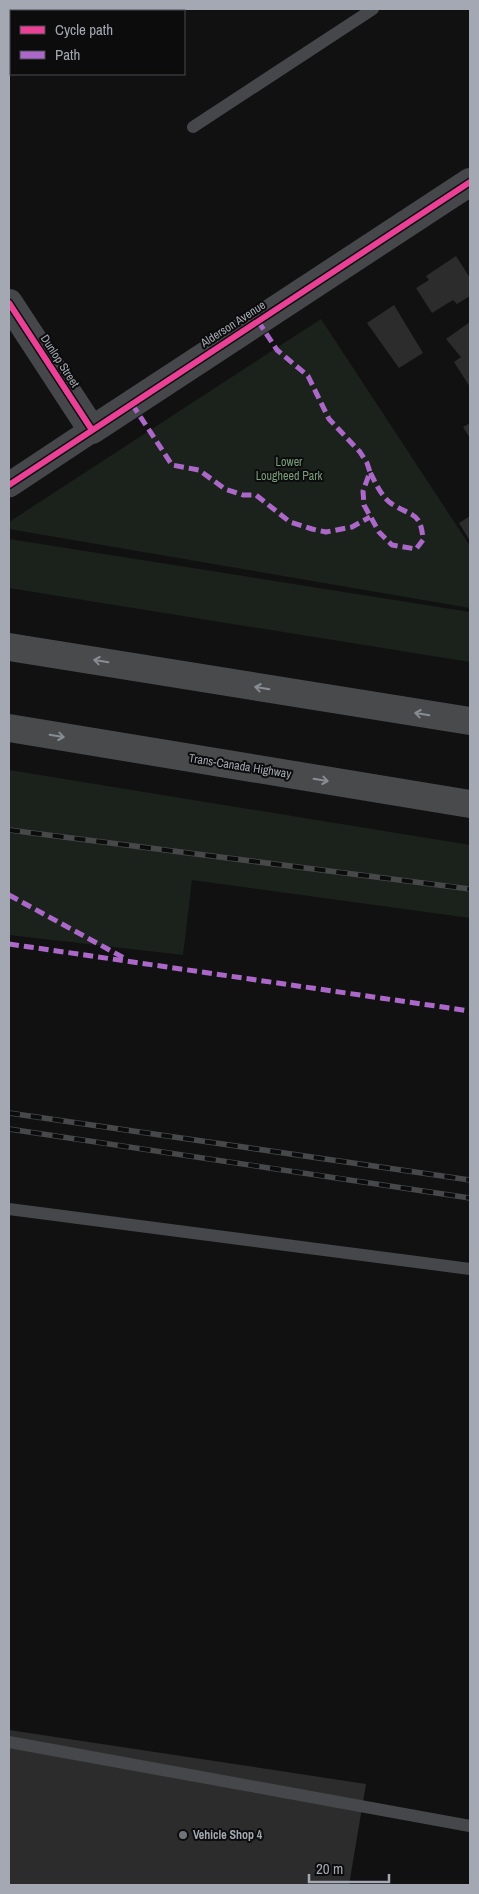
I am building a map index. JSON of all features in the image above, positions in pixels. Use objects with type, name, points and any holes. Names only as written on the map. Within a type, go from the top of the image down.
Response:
[{"type":"highway","points":[[9,646],[470,721]]},
{"type":"highway","name":"Trans-Canada Highway","points":[[9,728],[470,804]]},
{"type":"street","name":"Alderson Avenue","points":[[9,485],[470,182]]},
{"type":"street","name":"Dunlop Street","points":[[9,303],[92,430]]},
{"type":"lane","points":[[193,127],[372,9]]},
{"type":"lane","points":[[9,1209],[470,1269]]},
{"type":"lane","points":[[9,1742],[470,1826]]},
{"type":"green space","name":"Lower Lougheed Park","points":[[321,319],[470,546],[470,608],[9,529],[9,522]]},
{"type":"green space","points":[[9,539],[470,612],[470,662],[9,588]]},
{"type":"green space","points":[[9,770],[470,845],[470,918],[192,880],[183,955],[9,935]]},
{"type":"building","points":[[456,256],[470,278],[470,296],[457,304],[453,300],[432,313],[416,288],[429,280],[426,276]]},
{"type":"building","points":[[394,305],[423,353],[399,368],[367,323]]},
{"type":"building","points":[[470,322],[470,387],[454,362],[461,357],[446,339]]},
{"type":"building","points":[[470,423],[470,438],[463,427]]},
{"type":"building","points":[[470,516],[470,541],[459,523]]},
{"type":"building","name":"Vehicle Shop 4","points":[[9,1730],[366,1784],[349,1885],[9,1885]]},
{"type":"railway","points":[[9,830],[470,889]]},
{"type":"railway","points":[[9,1113],[470,1180]]},
{"type":"railway","points":[[9,1129],[470,1198]]},
{"type":"marked path","points":[[258,321],[277,350],[308,376],[329,419],[360,452],[367,463],[370,472],[363,491],[364,505],[379,532],[392,545],[416,549],[423,540],[418,519],[388,501],[370,472]]},
{"type":"marked path","points":[[132,404],[172,465],[199,470],[225,489],[243,495],[256,495],[290,522],[326,532],[352,527],[370,517]]},
{"type":"marked path","points":[[9,895],[126,959]]},
{"type":"marked path","points":[[9,944],[470,1011]]},
{"type":"cycle path","points":[[9,485],[470,182]]},
{"type":"cycle path","points":[[9,303],[92,430]]},
{"type":"place","name":"Vehicle Shop 4","points":[[183,1835]]}]
